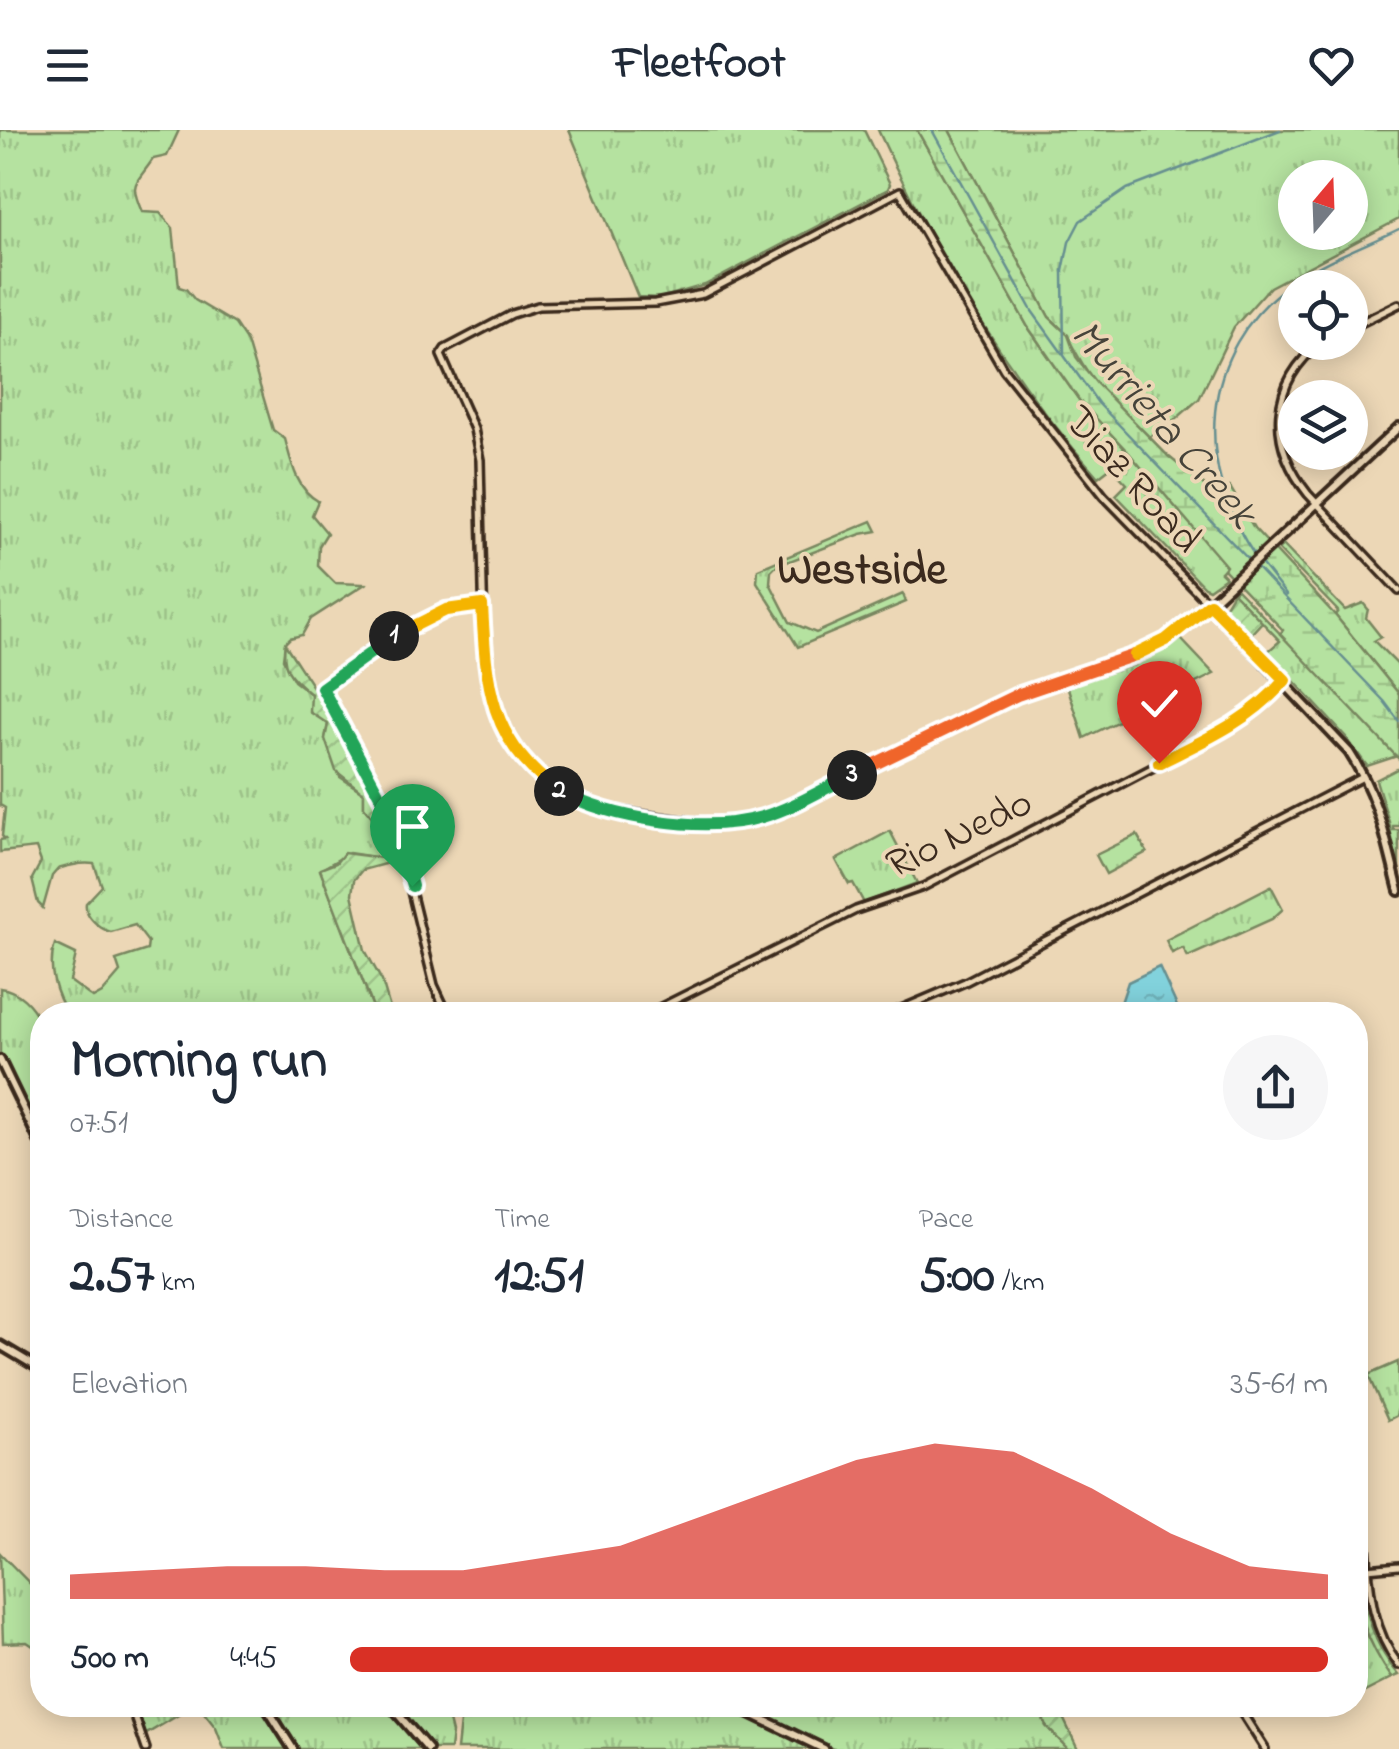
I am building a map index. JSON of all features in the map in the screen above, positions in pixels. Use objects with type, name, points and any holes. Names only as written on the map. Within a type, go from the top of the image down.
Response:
[{"type":"main road","points":[[1210,604],[1399,427]]},
{"type":"main road","name":"Diaz Road","points":[[1210,604],[1349,752],[1380,810],[1399,892]]},
{"type":"main road","points":[[0,1060],[30,1122]]},
{"type":"main road","points":[[0,1345],[30,1363]]},
{"type":"main road","points":[[273,1717],[293,1749]]},
{"type":"main road","points":[[400,1717],[428,1749]]},
{"type":"main road","points":[[758,1717],[824,1749]]},
{"type":"street","name":"Diaz Road","points":[[482,605],[477,442],[441,355],[445,349],[512,314],[538,306],[655,303],[703,294],[900,191],[1004,370],[1104,496],[1210,604]]},
{"type":"street","points":[[1368,319],[1399,304]]},
{"type":"street","points":[[1304,360],[1288,380],[1279,420],[1285,457],[1296,479],[1317,504],[1399,591]]},
{"type":"street","points":[[442,1002],[434,985],[394,822],[322,688],[358,659],[422,619],[457,606],[482,605],[485,673],[492,705],[510,742],[533,770],[558,790],[596,808],[710,824],[764,817],[1017,695],[1144,652],[1166,640],[1210,604]]},
{"type":"street","name":"Rio Nedo","points":[[670,1002],[856,910],[923,888],[1229,727],[1261,706],[1285,680]]},
{"type":"street","points":[[918,1002],[971,979],[1364,776]]},
{"type":"street","points":[[1368,1569],[1399,1566]]},
{"type":"street","points":[[1368,1578],[1378,1625],[1399,1665]]},
{"type":"street","points":[[135,1717],[146,1749]]},
{"type":"street","points":[[1245,1717],[1265,1749]]},
{"type":"green space","points":[[0,130],[179,130],[167,156],[153,159],[136,184],[142,212],[160,213],[173,228],[179,287],[235,324],[247,342],[273,430],[285,439],[299,482],[318,501],[312,515],[327,533],[319,546],[318,566],[335,583],[365,584],[311,619],[302,635],[290,638],[285,643],[283,659],[294,681],[311,694],[328,724],[325,739],[340,777],[364,793],[364,807],[390,837],[386,856],[382,858],[349,853],[320,870],[371,1002],[62,1002],[52,971],[55,944],[76,954],[70,981],[93,998],[120,972],[116,960],[147,950],[148,942],[135,925],[111,932],[90,917],[86,903],[102,886],[94,864],[58,869],[52,876],[43,908],[32,879],[41,862],[36,848],[0,852],[0,840],[5,839],[5,808],[0,805]]},
{"type":"green space","points":[[569,130],[864,130],[890,184],[888,189],[705,285],[660,298],[638,297]]},
{"type":"green space","points":[[878,130],[917,130],[1028,327],[1079,400],[1227,566],[1221,572],[1226,577],[1209,589],[1204,587],[1116,495],[1127,484],[1111,467],[1098,477],[1033,397],[975,312]]},
{"type":"green space","points":[[917,130],[949,130],[1049,317],[1068,335],[1076,357],[1097,384],[1168,456],[1210,490],[1230,487],[1254,528],[1335,615],[1399,694],[1399,759],[1280,634],[1283,630],[1224,569],[1226,566],[1079,400],[1028,327]]},
{"type":"green space","points":[[949,130],[1399,130],[1399,219],[1368,235],[1368,160],[1278,160],[1278,250],[1340,250],[1302,270],[1278,270],[1278,283],[1234,327],[1199,399],[1167,427],[1149,437],[1094,381],[1049,317]]},
{"type":"green space","points":[[872,521],[877,531],[776,566],[771,571],[770,583],[790,622],[816,633],[903,594],[906,602],[798,647],[757,582],[758,569]]},
{"type":"green space","points":[[1283,545],[1345,610],[1363,603],[1368,609],[1366,618],[1381,637],[1374,641],[1399,666],[1399,694],[1335,615],[1338,611],[1278,549]]},
{"type":"green space","points":[[1237,589],[1397,756],[1367,766],[1346,737],[1267,652],[1280,641],[1233,592]]},
{"type":"green space","points":[[1233,592],[1262,622],[1250,635],[1224,607]]},
{"type":"green space","points":[[1181,639],[1214,674],[1084,738],[1067,685],[1134,665]]},
{"type":"green space","points":[[285,644],[366,775],[399,860],[362,870],[354,880],[352,894],[365,950],[388,1002],[371,1002],[320,869],[336,863],[344,853],[382,858],[386,856],[389,837],[364,807],[364,793],[336,771],[325,739],[328,724],[310,712],[311,694],[289,673]]},
{"type":"green space","points":[[1399,768],[1399,826],[1393,826],[1393,830],[1399,830],[1399,884],[1389,822],[1376,780]]},
{"type":"green space","points":[[890,831],[917,883],[864,903],[836,860]]},
{"type":"green space","points":[[1137,835],[1147,852],[1106,874],[1096,855]]},
{"type":"green space","points":[[1271,886],[1283,909],[1272,919],[1188,957],[1183,948],[1172,953],[1166,940]]},
{"type":"green space","points":[[0,988],[19,995],[30,1006],[30,1117],[0,1055]]},
{"type":"green space","points":[[1398,1362],[1399,1404],[1396,1416],[1388,1420],[1368,1375]]},
{"type":"green space","points":[[0,1553],[30,1584],[30,1644],[3,1643]]},
{"type":"green space","points":[[1368,1613],[1382,1651],[1399,1675],[1392,1678],[1370,1640]]},
{"type":"green space","points":[[1368,1636],[1392,1678],[1368,1690]]},
{"type":"green space","points":[[137,1717],[175,1717],[143,1736]]},
{"type":"green space","points":[[207,1717],[269,1717],[289,1749],[224,1749]]},
{"type":"green space","points":[[276,1717],[396,1717],[423,1749],[296,1749]]},
{"type":"green space","points":[[448,1717],[450,1749],[432,1749],[406,1718]]},
{"type":"green space","points":[[462,1717],[748,1717],[813,1749],[457,1749]]},
{"type":"green space","points":[[765,1717],[1043,1717],[1068,1749],[833,1749]]},
{"type":"green space","points":[[1043,1717],[1063,1717],[1078,1749],[1068,1749]]},
{"type":"water","points":[[1159,967],[1175,1002],[1121,1002],[1128,982]]},
{"type":"waterway","name":"Murrieta Creek","points":[[932,130],[1032,311],[1098,403],[1249,560]]},
{"type":"waterway","points":[[1064,354],[1063,271],[1069,242],[1080,221],[1127,189],[1280,130]]},
{"type":"waterway","points":[[1255,556],[1235,521],[1222,485],[1215,448],[1215,411],[1222,376],[1237,342],[1260,311],[1290,284],[1399,229]]},
{"type":"waterway","name":"Murrieta Creek","points":[[1260,562],[1286,595]]},
{"type":"waterway","name":"Murrieta Creek","points":[[1255,566],[1399,721]]},
{"type":"district","name":"Westside","points":[[862,567]]},
{"type":"route","points":[[412,886],[394,822],[322,688],[358,659],[409,627],[457,606],[482,605],[489,695],[516,750],[546,782],[608,812],[710,824],[764,817],[1017,695],[1144,652],[1166,640],[1210,604],[1285,680],[1261,706],[1242,719],[1159,763]]}]
